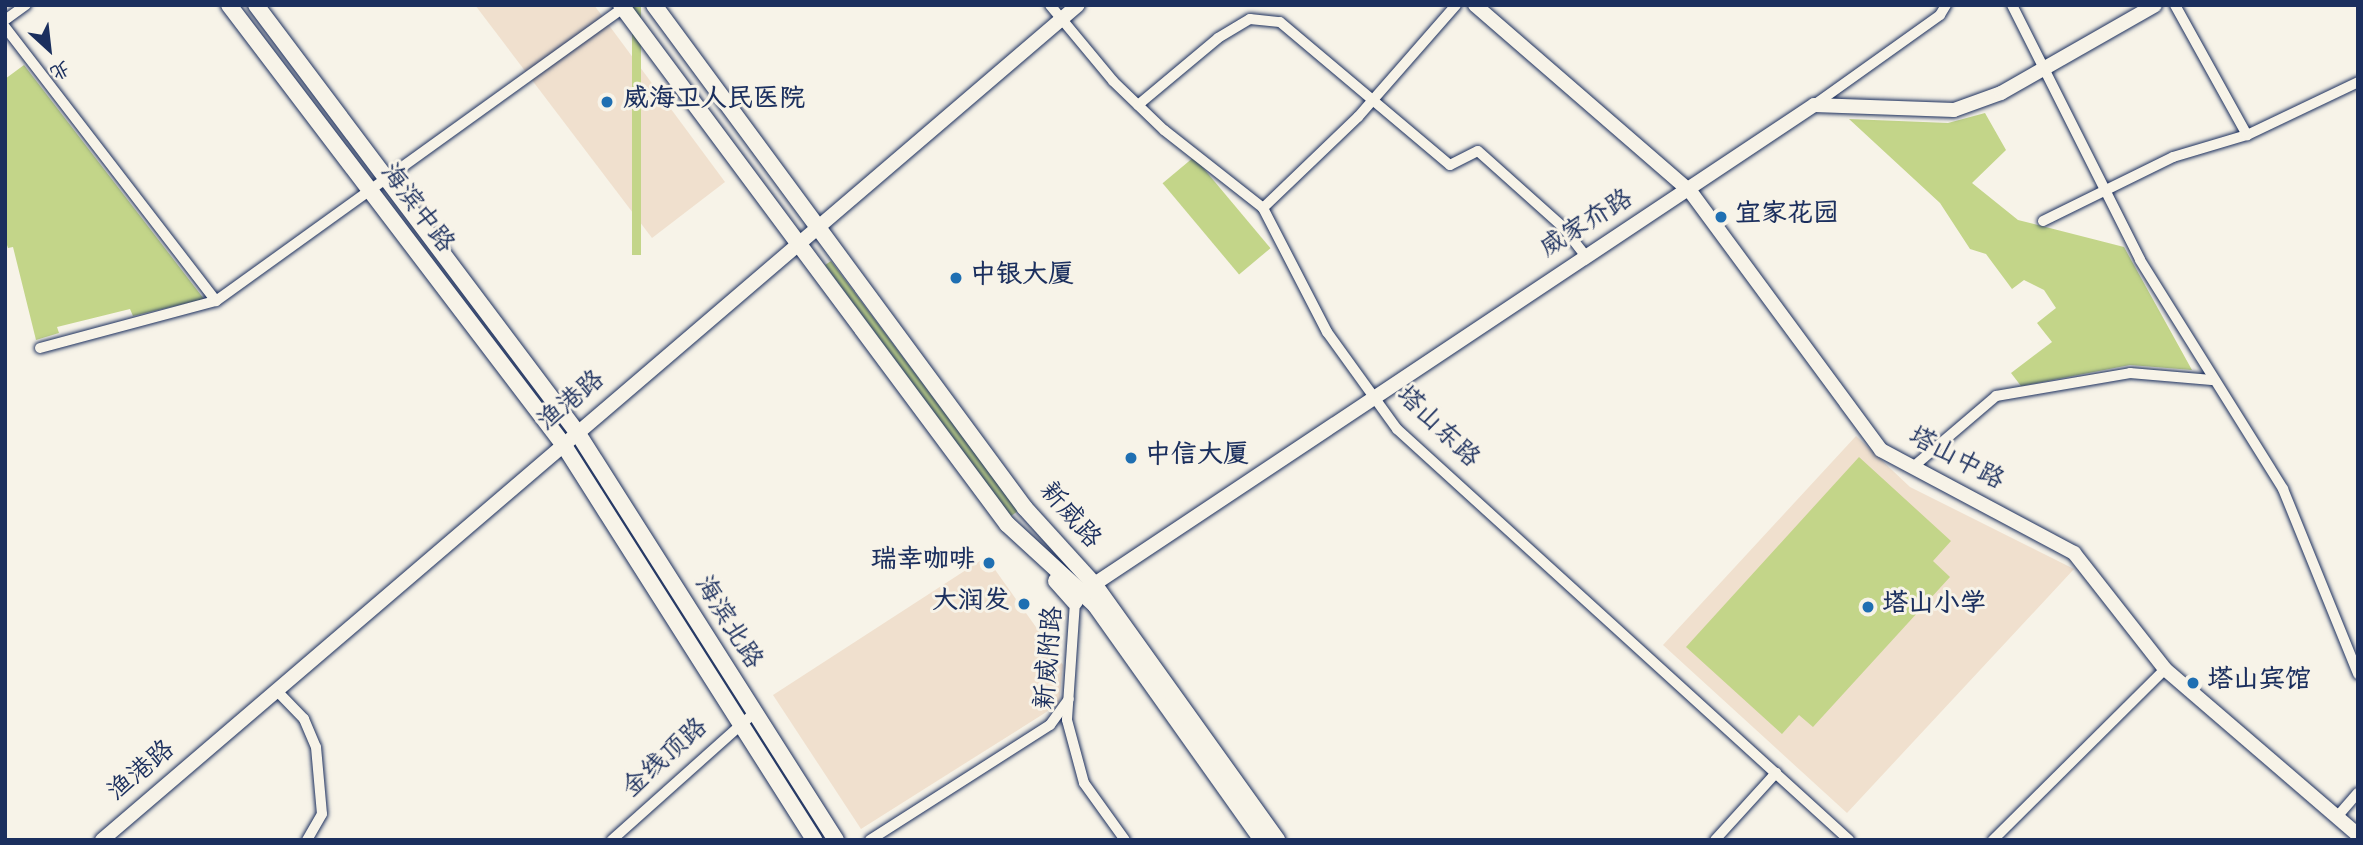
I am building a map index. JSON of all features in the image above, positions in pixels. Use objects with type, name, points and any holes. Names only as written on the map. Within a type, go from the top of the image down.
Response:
[{"type":"main road","name":"海滨中路","points":[[229,5],[563,444]]},
{"type":"main road","name":"海滨中路","points":[[256,5],[577,432]]},
{"type":"main road","name":"新威路","points":[[653,5],[817,231],[1025,508],[1084,593],[1272,839]]},
{"type":"main road","name":"新威路","points":[[622,7],[797,246],[1007,524],[1084,593]]},
{"type":"main road","name":"海滨北路","points":[[577,432],[836,840]]},
{"type":"main road","name":"海滨北路","points":[[563,444],[739,726],[814,840]]},
{"type":"street","points":[[5,20],[26,5]]},
{"type":"street","name":"塔山东路","points":[[1050,5],[1138,105],[1263,208],[1327,332],[1372,398],[1397,429],[1849,840]]},
{"type":"street","name":"渔港路","points":[[102,840],[1078,5]]},
{"type":"street","points":[[1263,208],[1373,100],[1456,5]]},
{"type":"street","name":"塔山中路","points":[[1475,5],[1690,191],[1881,450],[2074,552],[2165,669],[2358,835]]},
{"type":"street","points":[[1814,105],[1940,15],[1946,5]]},
{"type":"street","points":[[2012,5],[2046,68],[2140,260],[2212,380],[2283,489],[2358,674]]},
{"type":"street","points":[[1814,105],[1954,110],[2001,93],[2155,5]]},
{"type":"street","points":[[2175,5],[2247,135]]},
{"type":"street","points":[[40,348],[216,301],[387,180],[622,7]]},
{"type":"street","points":[[1138,105],[1218,38],[1250,19],[1280,23],[1450,165],[1478,151],[1563,227],[1586,256]]},
{"type":"street","points":[[5,27],[216,301]]},
{"type":"street","points":[[2043,221],[2174,157],[2247,135],[2358,82]]},
{"type":"street","name":"威家夼路","points":[[1084,593],[1586,256],[1690,191],[1814,105]]},
{"type":"street","points":[[1913,467],[1996,396],[2130,373],[2212,380]]},
{"type":"street","name":"新威附路","points":[[1084,593],[1067,720],[1084,783],[1125,840]]},
{"type":"street","points":[[1993,840],[2165,669]]},
{"type":"street","points":[[277,691],[304,719],[316,747],[322,814],[307,840]]},
{"type":"street","points":[[870,840],[1050,724],[1069,698]]},
{"type":"street","name":"金线顶路","points":[[612,840],[754,714]]},
{"type":"street","points":[[1715,840],[1776,773]]},
{"type":"street","points":[[2336,818],[2358,793]]},
{"type":"shaded area","name":"威海卫人民医院","points":[[475,5],[594,5],[725,182],[652,238]]},
{"type":"shaded area","name":"塔山小学","points":[[1856,436],[1910,487],[2074,569],[1847,813],[1663,645]]},
{"type":"shaded area","points":[[986,557],[1063,665],[1059,704],[861,829],[773,695]]},
{"type":"green space","points":[[632,5],[641,5],[641,255],[632,255]]},
{"type":"green space","points":[[24,65],[204,299],[133,316],[130,309],[57,327],[59,333],[36,340],[13,247],[8,248],[5,239],[5,79]]},
{"type":"green space","points":[[1985,113],[2006,150],[1972,183],[2018,220],[2124,247],[2192,370],[2130,365],[2021,386],[2011,373],[2052,342],[2037,323],[2056,308],[2044,290],[2024,280],[2012,289],[1986,254],[1970,249],[1940,203],[1849,119],[1948,123]]},
{"type":"green space","points":[[1194,157],[1270,248],[1239,275],[1163,183]]},
{"type":"green space","points":[[831,261],[1018,511],[1011,516],[825,265]]},
{"type":"green space","points":[[1859,457],[1951,541],[1933,561],[1950,577],[1813,727],[1799,715],[1782,734],[1686,647]]},
{"type":"place","name":"威海卫人民医院","points":[[607,102]]},
{"type":"place","name":"宜家花园","points":[[1721,217]]},
{"type":"place","name":"中银大厦","points":[[956,278]]},
{"type":"place","name":"中信大厦","points":[[1131,458]]},
{"type":"place","name":"瑞幸咖啡","points":[[989,563]]},
{"type":"place","name":"大润发","points":[[1024,604]]},
{"type":"place","name":"塔山小学","points":[[1868,607]]},
{"type":"place","name":"塔山宾馆","points":[[2193,683]]}]
